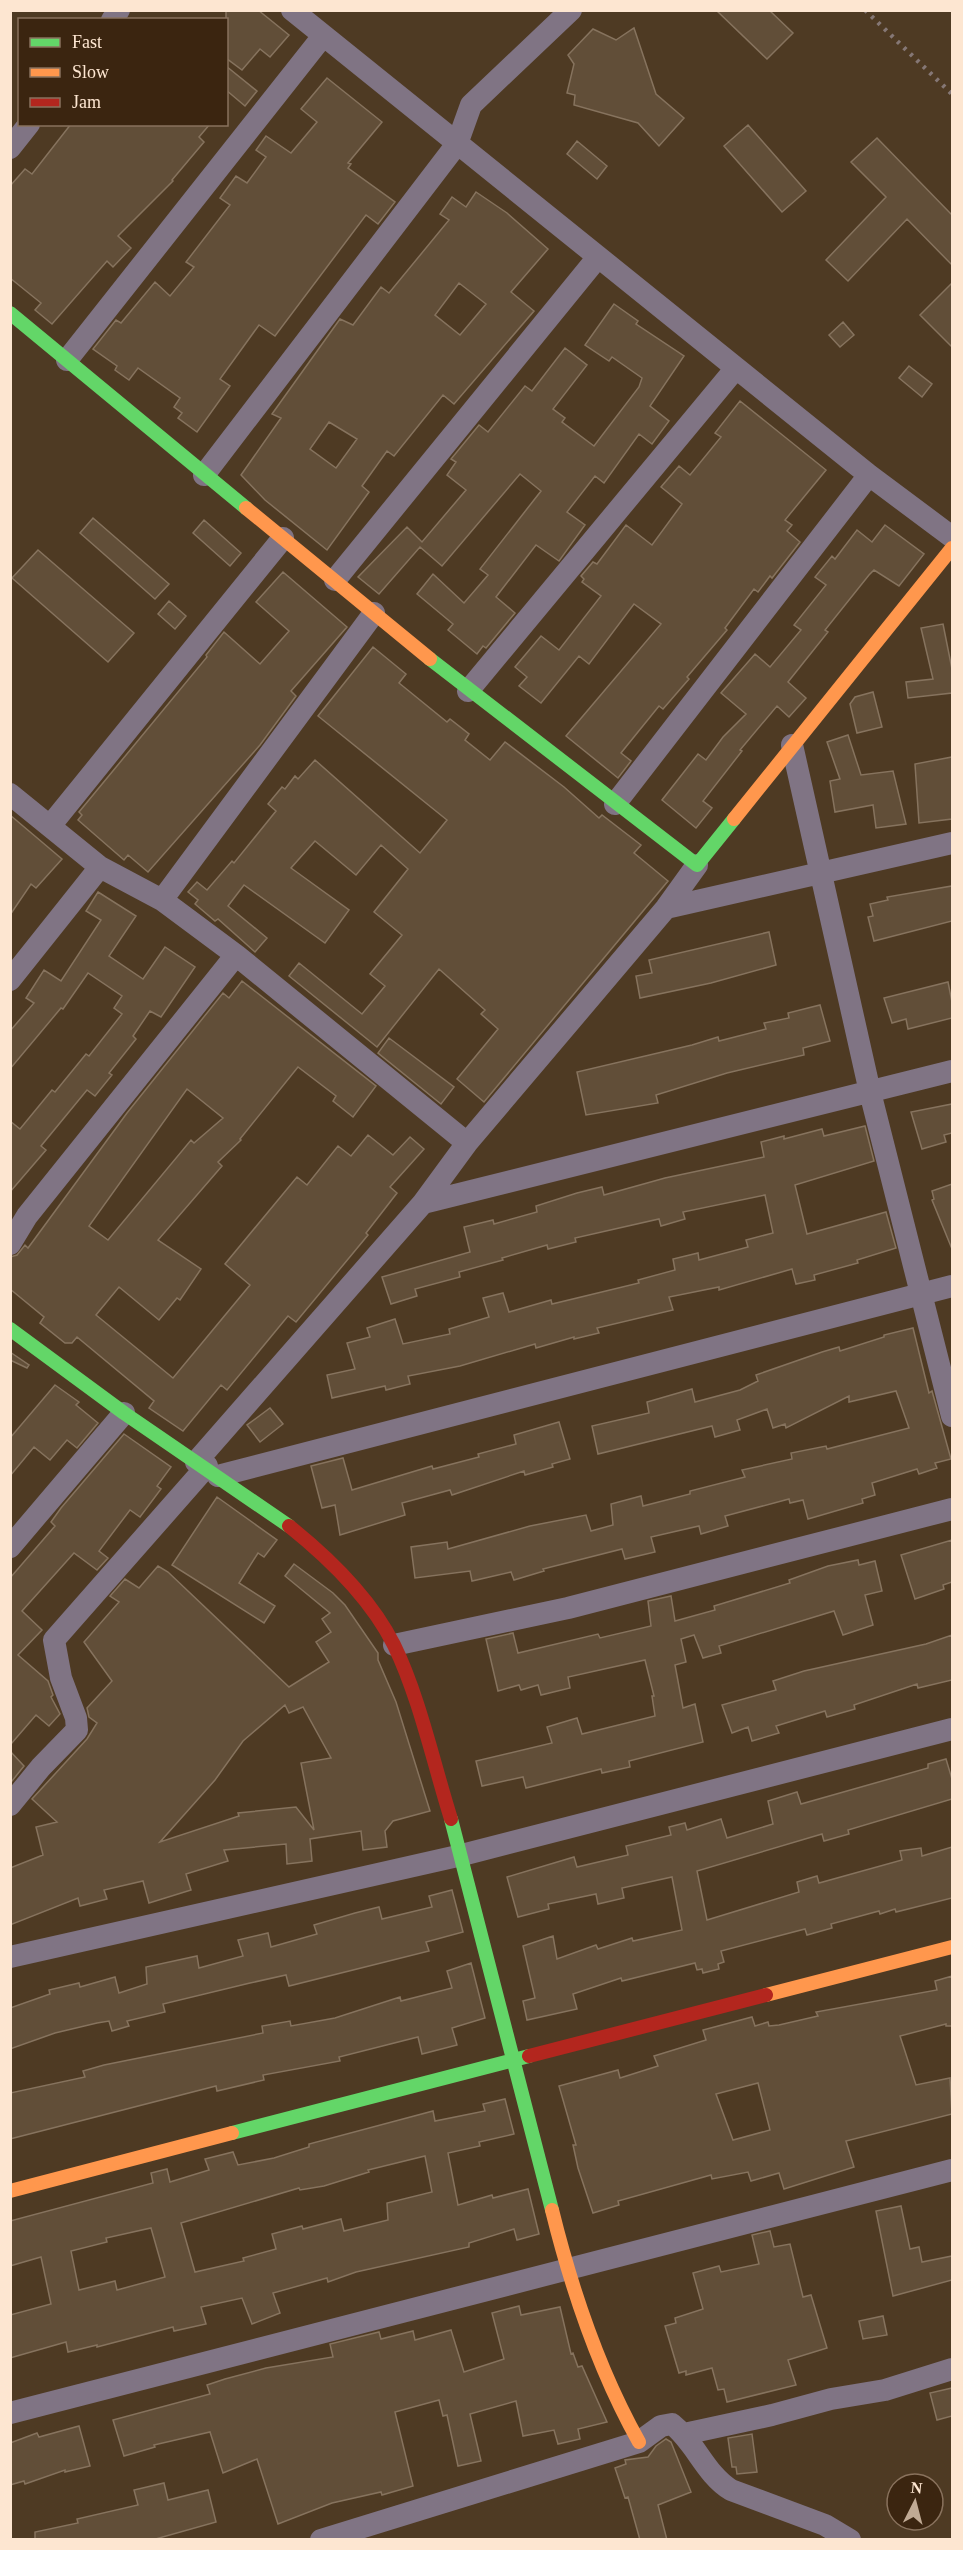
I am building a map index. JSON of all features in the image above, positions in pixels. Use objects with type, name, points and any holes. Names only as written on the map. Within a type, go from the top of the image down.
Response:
[{"type":"street","points":[[292,10],[869,475],[952,537]]},
{"type":"street","points":[[204,475],[457,144],[471,105],[571,10]]},
{"type":"street","points":[[67,360],[323,36]]},
{"type":"street","points":[[10,148],[27,126]]},
{"type":"street","points":[[335,580],[598,257]]},
{"type":"street","points":[[10,313],[468,691],[698,865]]},
{"type":"street","points":[[468,691],[736,368]]},
{"type":"street","points":[[615,804],[869,475]]},
{"type":"street","points":[[50,826],[283,538]]},
{"type":"street","points":[[10,1805],[41,1767],[77,1730],[76,1718],[61,1678],[54,1640],[207,1468],[423,1203],[467,1143],[666,908],[792,746],[952,548]]},
{"type":"street","points":[[162,900],[374,613]]},
{"type":"street","points":[[792,746],[870,1092],[952,1416]]},
{"type":"street","points":[[10,794],[100,867],[162,900],[236,955],[467,1143]]},
{"type":"street","points":[[666,908],[952,843]]},
{"type":"street","points":[[10,980],[100,867]]},
{"type":"street","points":[[10,1244],[27,1216],[236,955]]},
{"type":"street","points":[[423,1203],[952,1071]]},
{"type":"street","points":[[207,1468],[952,1287]]},
{"type":"street","points":[[10,1329],[124,1413],[267,1509],[316,1548],[359,1594],[394,1645],[413,1696],[462,1855],[567,2270],[614,2397],[639,2442]]},
{"type":"street","points":[[10,1547],[124,1413]]},
{"type":"street","points":[[394,1645],[568,1608],[952,1509]]},
{"type":"street","points":[[10,1957],[462,1855],[952,1729]]},
{"type":"street","points":[[10,2191],[516,2062],[952,1947]]},
{"type":"street","points":[[10,2413],[952,2170]]},
{"type":"street","points":[[684,2434],[772,2415],[831,2399],[885,2390],[952,2369]]},
{"type":"street","points":[[321,2540],[639,2442],[661,2426],[672,2424],[684,2434],[717,2482],[731,2490],[825,2525],[850,2540]]},
{"type":"building","points":[[226,10],[258,10],[289,35],[270,57],[260,49],[242,70],[228,60],[228,18],[226,18]]},
{"type":"building","points":[[716,10],[769,10],[793,33],[767,59]]},
{"type":"building","points":[[634,28],[656,94],[684,118],[659,146],[638,123],[574,105],[575,95],[567,93],[574,64],[568,55],[593,29],[616,40]]},
{"type":"building","points":[[228,68],[257,91],[245,106],[228,92]]},
{"type":"building","points":[[327,78],[382,122],[348,163],[351,164],[348,168],[395,202],[378,224],[366,215],[275,336],[259,325],[220,379],[230,386],[197,432],[178,418],[182,413],[174,407],[180,398],[138,368],[129,380],[115,370],[117,366],[93,349],[116,320],[121,323],[155,282],[170,296],[194,267],[186,262],[230,205],[220,198],[236,176],[247,183],[266,157],[256,150],[266,136],[291,153],[317,122],[301,109]]},
{"type":"building","points":[[748,125],[806,191],[782,212],[724,146]]},
{"type":"building","points":[[69,126],[208,126],[199,137],[204,142],[173,181],[118,236],[131,248],[113,267],[107,261],[52,324],[35,310],[41,303],[10,278],[10,186],[25,169],[32,174]]},
{"type":"building","points":[[877,138],[952,215],[952,265],[907,219],[848,281],[826,260],[886,197],[851,162]]},
{"type":"building","points":[[577,141],[607,166],[597,179],[567,154]]},
{"type":"building","points":[[476,192],[507,213],[548,249],[511,292],[534,311],[454,404],[443,395],[394,456],[387,451],[362,486],[369,492],[327,550],[265,500],[241,475],[281,418],[272,414],[340,319],[353,325],[381,287],[389,293],[449,220],[440,214],[452,197],[466,207]],"holes":[[[459,283],[486,304],[460,335],[435,315]],[[329,422],[357,439],[336,468],[310,449]]]},
{"type":"building","points":[[952,283],[952,347],[920,315]]},
{"type":"building","points":[[614,304],[638,321],[636,324],[684,356],[650,406],[669,421],[652,444],[639,434],[604,483],[595,476],[567,512],[585,525],[559,561],[536,545],[496,597],[515,613],[486,648],[483,646],[477,654],[448,630],[453,624],[417,594],[433,574],[464,603],[488,575],[480,569],[541,491],[520,474],[442,566],[420,547],[379,594],[358,577],[407,527],[422,542],[466,490],[447,475],[456,462],[451,459],[479,425],[488,432],[525,386],[532,391],[565,348],[587,365],[553,409],[565,418],[562,422],[594,446],[639,387],[642,378],[612,357],[609,361],[585,345]]},
{"type":"building","points":[[843,322],[854,335],[840,347],[829,335]]},
{"type":"building","points":[[909,366],[932,384],[922,397],[899,378]]},
{"type":"building","points":[[740,401],[826,470],[785,520],[792,525],[787,531],[800,542],[772,578],[770,576],[758,592],[754,589],[725,628],[727,630],[687,677],[689,679],[663,709],[659,706],[621,753],[631,761],[618,778],[566,736],[661,624],[634,604],[589,664],[579,656],[541,703],[519,686],[527,677],[515,667],[541,636],[559,650],[601,596],[582,582],[584,579],[581,576],[593,562],[597,564],[626,525],[652,545],[682,504],[661,487],[679,466],[690,475],[721,437],[715,433]]},
{"type":"building","points":[[93,518],[169,584],[155,599],[80,533]]},
{"type":"building","points":[[204,520],[241,553],[230,566],[193,533]]},
{"type":"building","points":[[885,525],[924,554],[899,586],[874,570],[869,575],[825,630],[828,632],[788,682],[806,698],[789,717],[777,706],[740,750],[742,751],[703,801],[712,808],[696,828],[662,800],[698,754],[706,760],[723,737],[746,714],[721,693],[755,654],[770,667],[801,630],[794,625],[826,585],[815,577],[832,556],[835,559],[857,530],[872,542]]},
{"type":"building","points":[[38,550],[134,633],[108,662],[12,578]]},
{"type":"building","points":[[283,572],[347,627],[291,691],[296,696],[260,745],[148,872],[128,855],[124,860],[78,820],[82,815],[79,812],[207,657],[206,655],[224,632],[260,664],[289,631],[256,602]]},
{"type":"building","points":[[169,601],[186,616],[175,629],[158,614]]},
{"type":"building","points":[[943,624],[952,669],[952,693],[908,698],[906,682],[933,679],[921,628]]},
{"type":"building","points":[[373,647],[406,674],[399,683],[447,722],[450,719],[469,734],[465,740],[490,760],[505,742],[564,787],[599,818],[602,815],[641,845],[634,853],[668,881],[484,1102],[457,1079],[498,1029],[481,1014],[485,1010],[439,969],[377,1047],[289,976],[299,963],[362,1014],[385,986],[370,974],[402,935],[374,912],[408,869],[381,845],[356,875],[315,841],[291,868],[349,910],[325,943],[244,885],[228,906],[267,938],[255,952],[218,919],[215,921],[195,904],[198,900],[188,892],[197,882],[207,890],[232,861],[234,863],[276,811],[268,804],[282,787],[285,789],[295,776],[298,779],[315,760],[420,853],[447,820],[318,716]]},
{"type":"building","points":[[873,692],[882,727],[857,733],[850,704],[855,697]]},
{"type":"building","points":[[848,735],[861,775],[893,771],[906,824],[876,828],[873,805],[835,812],[830,781],[840,779],[827,742]]},
{"type":"building","points":[[952,757],[952,819],[919,823],[915,764]]},
{"type":"building","points":[[10,815],[62,859],[36,888],[31,884],[10,915]]},
{"type":"building","points":[[952,886],[952,921],[874,941],[868,917],[873,916],[870,904],[888,900],[887,897]]},
{"type":"building","points":[[98,892],[136,916],[109,956],[143,979],[165,947],[195,967],[161,1017],[150,1011],[133,1036],[136,1039],[109,1073],[112,1075],[95,1096],[87,1090],[41,1146],[46,1150],[10,1192],[10,1121],[20,1129],[52,1090],[55,1092],[86,1054],[89,1056],[122,1014],[114,1008],[122,996],[88,973],[63,1009],[61,1008],[10,1069],[10,1031],[34,1003],[26,998],[44,970],[61,981],[101,920],[86,911]]},
{"type":"building","points":[[769,932],[776,965],[711,983],[640,998],[636,976],[652,973],[649,960]]},
{"type":"building","points":[[242,981],[376,1086],[353,1117],[333,1101],[336,1096],[298,1067],[241,1140],[218,1162],[222,1166],[158,1240],[201,1269],[180,1300],[177,1298],[159,1320],[119,1287],[96,1315],[173,1378],[250,1285],[225,1264],[297,1177],[307,1185],[338,1146],[351,1156],[368,1135],[393,1155],[410,1137],[424,1149],[390,1187],[397,1193],[366,1233],[368,1235],[296,1322],[288,1316],[227,1390],[221,1385],[183,1431],[149,1408],[154,1401],[77,1337],[72,1343],[65,1343],[40,1323],[44,1317],[10,1289],[10,1257],[17,1255],[25,1245],[28,1248],[127,1113],[223,993],[229,998]],"holes":[[[187,1089],[223,1118],[194,1143],[191,1140],[108,1240],[89,1226]]]},
{"type":"building","points":[[948,982],[952,1018],[908,1029],[906,1019],[892,1023],[884,998]]},
{"type":"building","points":[[820,1005],[830,1041],[803,1048],[804,1055],[727,1073],[656,1095],[658,1103],[586,1115],[577,1072],[718,1037],[719,1041],[766,1029],[764,1023],[789,1018],[788,1013]]},
{"type":"building","points":[[389,1038],[454,1087],[441,1104],[378,1053]]},
{"type":"building","points":[[952,1104],[952,1133],[944,1135],[946,1142],[922,1149],[911,1112]]},
{"type":"building","points":[[865,1126],[874,1161],[795,1185],[807,1234],[886,1212],[896,1248],[857,1260],[858,1263],[814,1275],[815,1280],[796,1284],[792,1269],[719,1290],[719,1287],[669,1297],[673,1310],[597,1328],[599,1333],[574,1339],[574,1337],[536,1348],[535,1344],[460,1366],[408,1376],[410,1384],[386,1390],[385,1386],[332,1398],[327,1375],[355,1369],[347,1343],[370,1337],[367,1328],[395,1319],[403,1344],[450,1334],[449,1329],[489,1317],[483,1298],[503,1293],[509,1312],[551,1300],[552,1304],[639,1283],[638,1280],[675,1270],[673,1259],[698,1253],[699,1260],[748,1247],[746,1240],[773,1233],[765,1195],[683,1212],[685,1219],[661,1226],[659,1219],[575,1238],[576,1242],[548,1249],[547,1245],[502,1258],[503,1260],[459,1272],[460,1277],[415,1289],[417,1296],[391,1304],[382,1277],[470,1252],[464,1227],[493,1220],[494,1224],[537,1212],[536,1206],[602,1187],[604,1195],[665,1178],[764,1157],[761,1142],[784,1136],[784,1139],[822,1129],[824,1136]]},
{"type":"building","points":[[952,1184],[952,1249],[932,1200],[934,1199],[932,1191]]},
{"type":"building","points":[[913,1328],[929,1393],[932,1391],[951,1459],[935,1463],[937,1468],[919,1474],[917,1469],[872,1483],[875,1495],[862,1499],[863,1503],[808,1519],[803,1500],[790,1503],[789,1499],[725,1516],[728,1526],[701,1534],[699,1526],[651,1537],[655,1552],[625,1559],[622,1549],[543,1569],[544,1571],[514,1580],[511,1572],[472,1581],[470,1571],[415,1578],[411,1547],[447,1542],[448,1549],[530,1526],[586,1515],[591,1531],[613,1525],[611,1504],[641,1496],[643,1506],[745,1477],[742,1470],[792,1459],[791,1453],[826,1446],[827,1449],[909,1428],[896,1391],[849,1402],[849,1396],[786,1428],[785,1424],[773,1428],[767,1409],[737,1420],[740,1430],[715,1437],[712,1426],[598,1454],[592,1426],[649,1413],[647,1402],[692,1389],[695,1402],[740,1390],[758,1381],[756,1375],[822,1352],[839,1347],[840,1351],[884,1337],[884,1335]]},
{"type":"building","points":[[10,1352],[29,1365],[27,1368],[10,1360]]},
{"type":"building","points":[[55,1385],[79,1402],[76,1405],[98,1423],[77,1448],[67,1440],[50,1460],[34,1447],[10,1476],[10,1438]]},
{"type":"building","points":[[270,1408],[283,1424],[260,1442],[247,1425]]},
{"type":"building","points":[[559,1422],[570,1459],[552,1464],[553,1467],[525,1475],[524,1471],[452,1495],[450,1490],[402,1503],[405,1515],[340,1535],[335,1505],[322,1508],[311,1466],[343,1458],[352,1490],[432,1466],[433,1469],[479,1457],[478,1454],[516,1444],[514,1435]]},
{"type":"building","points":[[124,1434],[171,1467],[157,1486],[161,1489],[140,1517],[130,1510],[99,1551],[108,1558],[97,1570],[74,1553],[22,1611],[42,1630],[18,1655],[48,1681],[53,1695],[51,1697],[60,1714],[49,1726],[36,1715],[11,1744],[10,1578],[55,1526],[51,1522],[61,1508]]},
{"type":"building","points":[[217,1497],[277,1540],[264,1557],[258,1553],[239,1583],[275,1606],[264,1623],[172,1565]]},
{"type":"building","points":[[952,1540],[952,1582],[943,1585],[944,1589],[915,1599],[901,1555]]},
{"type":"building","points":[[858,1560],[859,1565],[875,1561],[882,1591],[865,1595],[873,1625],[843,1635],[834,1611],[719,1646],[721,1653],[703,1658],[694,1635],[681,1639],[686,1662],[675,1665],[683,1708],[695,1704],[703,1742],[629,1761],[630,1767],[602,1773],[601,1769],[526,1788],[523,1777],[482,1786],[476,1761],[552,1743],[547,1727],[577,1718],[582,1734],[655,1716],[652,1696],[654,1696],[645,1660],[568,1677],[570,1688],[541,1695],[538,1685],[521,1690],[519,1685],[498,1691],[486,1639],[513,1633],[518,1653],[598,1634],[600,1638],[651,1626],[648,1601],[671,1596],[675,1621],[715,1610],[714,1606],[790,1583],[789,1580],[828,1566]]},
{"type":"building","points":[[294,1564],[333,1593],[345,1605],[378,1653],[378,1660],[396,1702],[430,1811],[393,1821],[385,1831],[387,1847],[363,1850],[361,1831],[310,1839],[312,1861],[287,1864],[286,1844],[224,1850],[228,1861],[186,1874],[191,1890],[149,1903],[143,1881],[104,1890],[107,1899],[80,1906],[78,1898],[10,1925],[10,1868],[43,1855],[36,1827],[57,1822],[32,1799],[87,1739],[97,1723],[89,1717],[87,1708],[112,1681],[84,1642],[119,1602],[110,1596],[125,1579],[139,1588],[158,1566],[168,1572],[289,1687],[329,1662],[316,1642],[331,1632],[322,1619],[330,1613],[285,1576]],"holes":[[[285,1705],[289,1713],[303,1707],[331,1758],[301,1763],[314,1830],[296,1807],[238,1813],[239,1816],[160,1842],[215,1780],[243,1741]]]},
{"type":"building","points":[[952,1635],[952,1680],[918,1688],[917,1684],[854,1705],[855,1709],[827,1717],[825,1711],[776,1726],[779,1733],[752,1741],[748,1727],[732,1733],[722,1705],[776,1690],[773,1681],[804,1671],[926,1644]]},
{"type":"building","points":[[10,1751],[24,1766],[12,1781],[10,1779]]},
{"type":"building","points":[[946,1759],[952,1779],[952,1799],[848,1830],[849,1834],[824,1841],[822,1834],[697,1871],[707,1920],[799,1892],[797,1882],[817,1876],[819,1883],[902,1860],[900,1851],[921,1848],[922,1856],[952,1847],[952,1898],[896,1912],[895,1909],[880,1914],[879,1911],[831,1924],[832,1928],[807,1935],[805,1929],[721,1951],[724,1962],[718,1964],[719,1969],[703,1973],[702,1969],[697,1970],[695,1963],[622,1981],[621,1978],[573,1994],[577,2009],[527,2020],[523,2001],[535,1998],[523,1946],[553,1936],[557,1959],[596,1945],[598,1949],[632,1938],[633,1941],[682,1930],[672,1877],[622,1888],[624,1898],[598,1904],[596,1894],[548,1904],[549,1909],[518,1917],[507,1877],[574,1857],[577,1867],[628,1855],[626,1846],[671,1835],[669,1827],[685,1823],[687,1830],[721,1819],[727,1838],[773,1824],[768,1801],[797,1792],[801,1804],[928,1768],[928,1764]]},
{"type":"building","points":[[452,1890],[463,1932],[426,1942],[429,1951],[289,1986],[286,1975],[250,1983],[163,2004],[165,2012],[127,2021],[129,2026],[112,2031],[109,2021],[97,2023],[55,2033],[10,2049],[10,2008],[50,1994],[49,1990],[79,1983],[80,1987],[115,1977],[119,1993],[147,1984],[146,1967],[197,1956],[199,1968],[243,1956],[238,1940],[268,1933],[271,1947],[317,1934],[314,1925],[379,1907],[382,1919],[432,1907],[429,1896]]},
{"type":"building","points":[[471,1963],[485,2018],[452,2028],[457,2045],[422,2054],[418,2037],[339,2057],[340,2061],[263,2075],[264,2080],[217,2091],[216,2086],[10,2139],[10,2093],[85,2077],[83,2071],[104,2065],[263,2033],[262,2026],[290,2021],[291,2026],[335,2018],[400,1997],[401,2001],[452,1988],[447,1971]]},
{"type":"building","points":[[952,1976],[952,2026],[946,2026],[946,2024],[900,2036],[916,2085],[950,2078],[952,2114],[846,2141],[854,2167],[784,2189],[779,2173],[751,2181],[748,2172],[712,2179],[711,2175],[618,2201],[619,2205],[593,2213],[578,2168],[573,2145],[576,2145],[559,2086],[618,2070],[620,2078],[658,2066],[654,2056],[706,2040],[703,2030],[752,2017],[755,2026],[768,2022],[769,2026],[779,2025],[818,2016],[816,2012],[937,1990],[935,1981]],"holes":[[[758,2083],[770,2130],[733,2140],[716,2094]]]},
{"type":"building","points":[[505,2099],[514,2134],[479,2142],[480,2146],[448,2153],[458,2205],[492,2195],[493,2198],[528,2189],[539,2234],[517,2240],[514,2229],[469,2243],[469,2247],[356,2272],[328,2282],[327,2278],[273,2293],[280,2313],[252,2324],[242,2298],[201,2307],[206,2324],[174,2331],[173,2327],[97,2347],[97,2345],[68,2352],[66,2342],[10,2358],[10,2315],[51,2304],[41,2257],[10,2266],[10,2221],[153,2183],[151,2173],[167,2169],[170,2182],[209,2170],[205,2159],[233,2152],[238,2165],[274,2158],[309,2147],[309,2144],[433,2111],[435,2121],[485,2111],[483,2104]],"holes":[[[425,2156],[432,2192],[387,2203],[388,2220],[344,2231],[341,2219],[272,2234],[276,2249],[243,2258],[244,2261],[195,2272],[181,2223],[299,2188],[300,2190],[324,2186],[369,2172],[368,2170]],[[151,2228],[165,2277],[117,2290],[115,2281],[79,2290],[71,2251],[107,2242],[106,2238]]]},
{"type":"building","points":[[901,2206],[910,2249],[919,2247],[922,2262],[952,2256],[952,2280],[893,2296],[876,2211]]},
{"type":"building","points":[[770,2231],[774,2247],[790,2244],[803,2297],[811,2295],[827,2348],[788,2360],[796,2385],[727,2402],[724,2389],[718,2390],[712,2368],[686,2375],[686,2371],[679,2373],[665,2326],[676,2323],[675,2318],[703,2309],[693,2273],[719,2266],[721,2272],[759,2264],[752,2235]]},
{"type":"building","points":[[519,2306],[521,2315],[560,2307],[571,2354],[573,2353],[578,2367],[582,2366],[607,2422],[578,2429],[580,2439],[558,2444],[554,2430],[523,2436],[516,2401],[470,2414],[481,2461],[458,2466],[447,2415],[443,2416],[439,2400],[395,2412],[413,2486],[382,2495],[381,2492],[332,2503],[278,2524],[257,2459],[223,2473],[210,2432],[154,2445],[155,2447],[124,2456],[113,2420],[210,2394],[207,2385],[225,2379],[266,2368],[333,2357],[330,2344],[379,2332],[381,2339],[413,2331],[415,2340],[451,2330],[464,2372],[504,2359],[492,2313]]},
{"type":"building","points":[[883,2316],[887,2335],[863,2339],[859,2321]]},
{"type":"building","points":[[952,2388],[952,2416],[937,2420],[930,2393]]},
{"type":"building","points":[[79,2426],[90,2466],[65,2472],[65,2470],[25,2484],[24,2481],[10,2485],[10,2443],[37,2433],[39,2437]]},
{"type":"building","points":[[752,2434],[757,2472],[737,2474],[736,2467],[732,2467],[728,2438]]},
{"type":"building","points":[[666,2439],[671,2442],[691,2492],[658,2505],[667,2540],[640,2540],[628,2497],[625,2498],[615,2468],[626,2464],[625,2460],[648,2457],[656,2446]]},
{"type":"building","points":[[164,2483],[168,2500],[208,2490],[216,2522],[152,2540],[35,2540],[35,2532],[78,2523],[77,2519],[138,2505],[134,2490]]},
{"type":"railway","points":[[865,10],[952,94]]},
{"type":"traffic: fast","points":[[10,313],[246,508]]},
{"type":"traffic: fast","points":[[430,659],[697,865],[734,819]]},
{"type":"traffic: fast","points":[[10,1329],[124,1413],[289,1526]]},
{"type":"traffic: fast","points":[[451,1819],[552,2210]]},
{"type":"traffic: fast","points":[[232,2133],[529,2056]]},
{"type":"traffic: slow","points":[[246,508],[430,659]]},
{"type":"traffic: slow","points":[[734,819],[952,548]]},
{"type":"traffic: slow","points":[[766,1995],[952,1947]]},
{"type":"traffic: slow","points":[[10,2191],[232,2133]]},
{"type":"traffic: slow","points":[[552,2210],[568,2270],[588,2329],[611,2386],[639,2442]]},
{"type":"traffic: jam","points":[[289,1526],[348,1580],[385,1628],[403,1665],[419,1708],[451,1819]]},
{"type":"traffic: jam","points":[[529,2056],[766,1995]]}]
